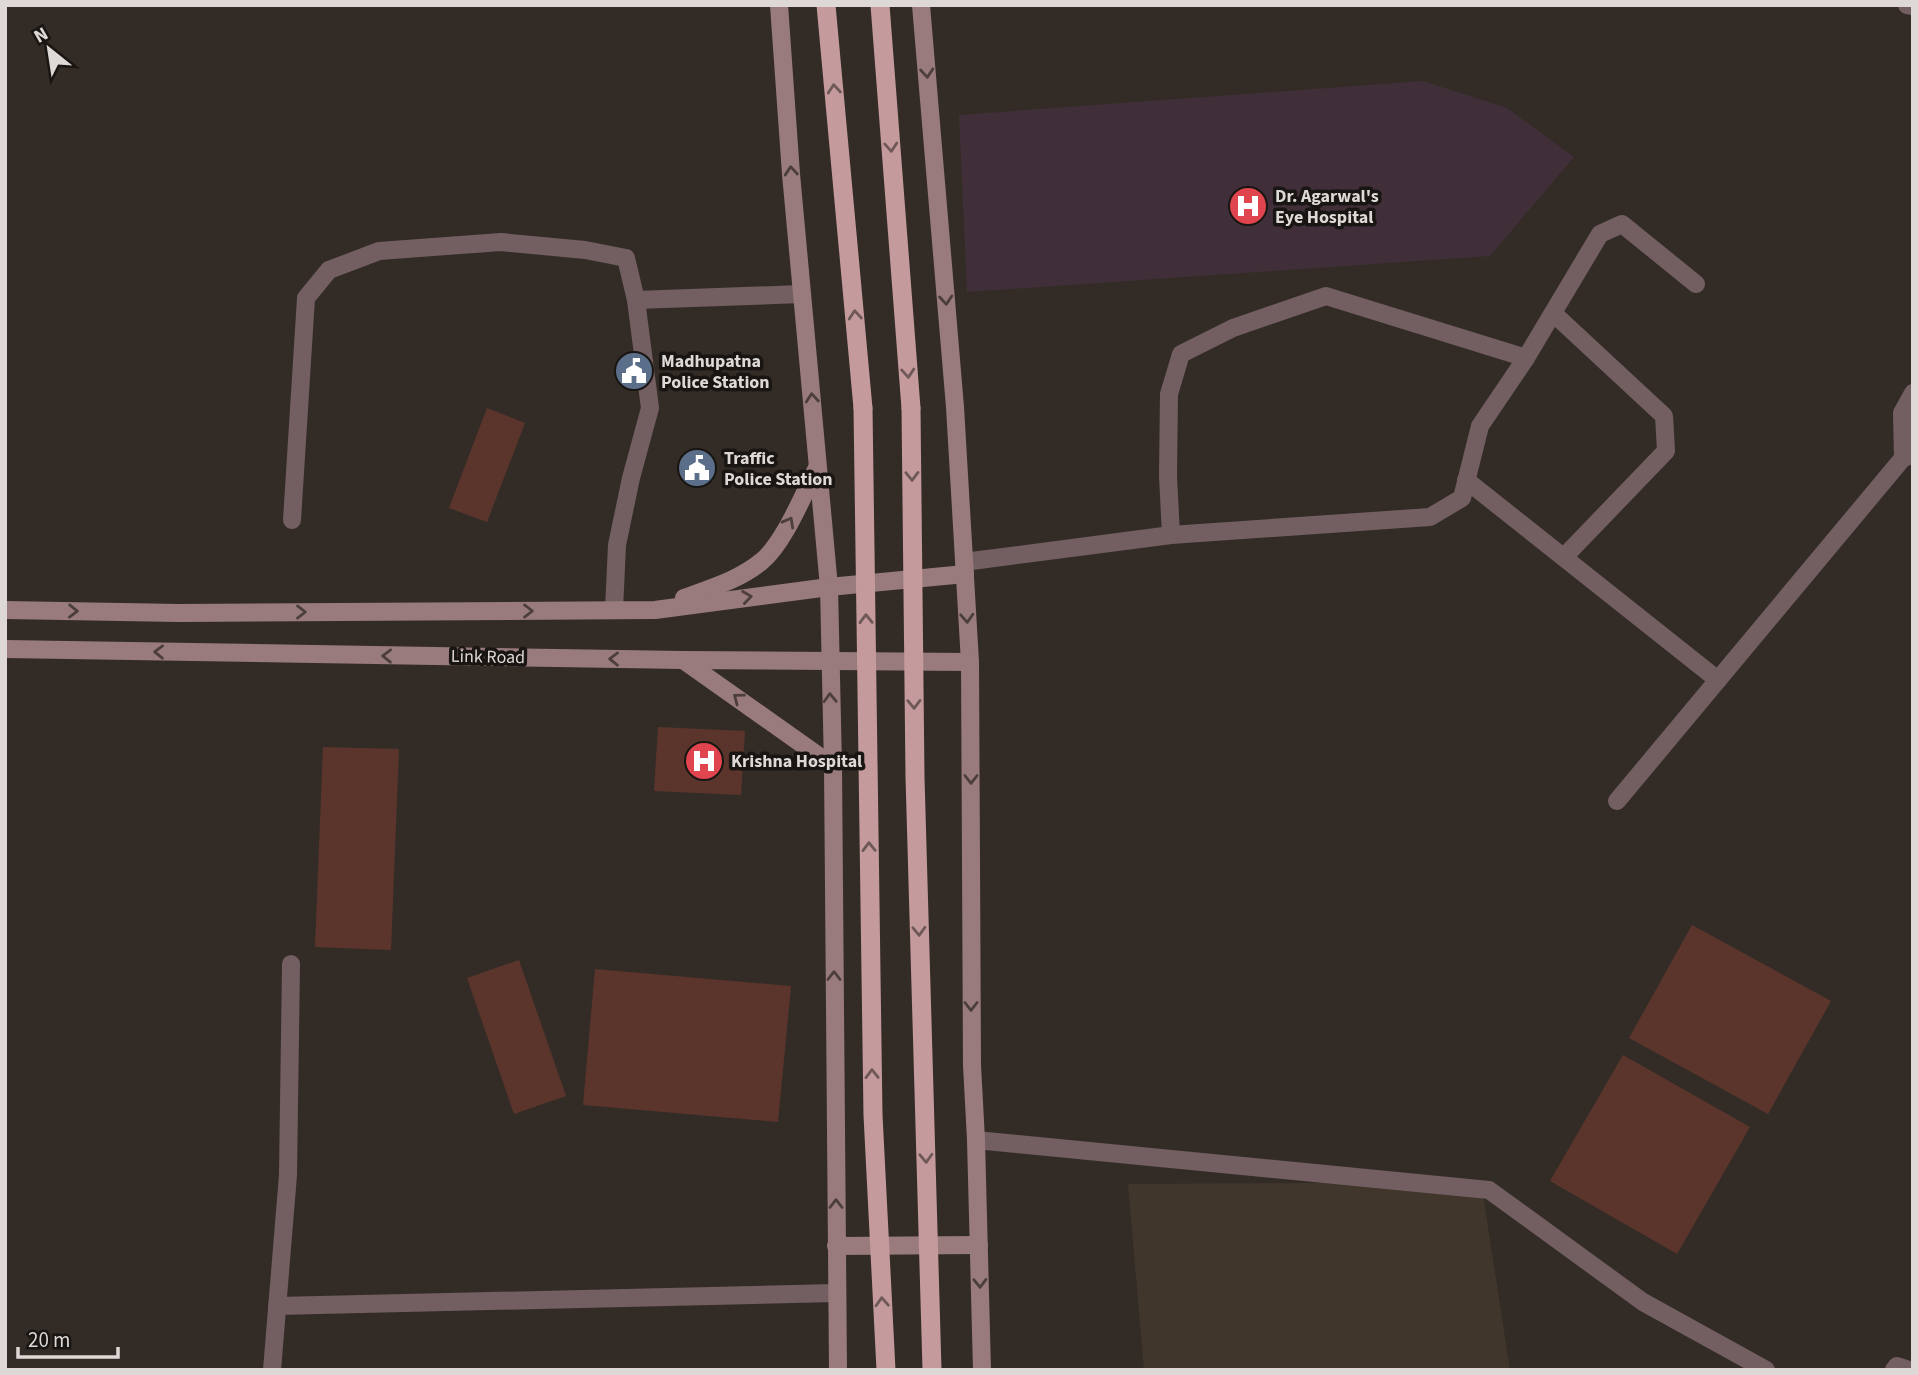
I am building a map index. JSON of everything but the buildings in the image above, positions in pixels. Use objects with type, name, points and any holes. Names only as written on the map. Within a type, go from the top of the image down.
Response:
[{"type":"highway","points":[[826,5],[863,408],[873,1115],[886,1370]]},
{"type":"highway","points":[[880,5],[911,408],[915,777],[932,1370]]},
{"type":"main road","points":[[779,5],[829,586],[838,1370]]},
{"type":"main road","points":[[921,5],[955,407],[970,662],[972,1065],[982,1370]]},
{"type":"main road","points":[[655,610],[736,579],[764,560],[787,528],[818,466]]},
{"type":"main road","points":[[5,610],[655,610],[964,568]]},
{"type":"main road","name":"Link Road","points":[[5,649],[970,662]]},
{"type":"main road","points":[[682,660],[833,766]]},
{"type":"main road","points":[[836,1246],[979,1245]]},
{"type":"street","points":[[1907,5],[1913,6]]},
{"type":"street","points":[[964,568],[1171,535],[1430,517],[1462,498],[1480,426],[1526,358],[1600,234],[1622,224],[1696,284]]},
{"type":"street","points":[[292,520],[306,298],[329,270],[379,251],[501,242],[626,258],[636,300],[650,408],[617,545],[614,610]]},
{"type":"street","points":[[636,300],[802,294]]},
{"type":"street","points":[[1171,535],[1168,476],[1169,394],[1181,354],[1233,328],[1326,296],[1526,358]]},
{"type":"street","points":[[1553,313],[1664,416],[1666,451],[1564,557]]},
{"type":"street","points":[[1618,801],[1908,457],[1902,413],[1913,393]]},
{"type":"street","points":[[1466,480],[1718,680]]},
{"type":"street","points":[[272,1370],[288,1175],[291,964]]},
{"type":"street","points":[[976,1140],[1489,1190],[1643,1302],[1766,1370]]},
{"type":"street","points":[[277,1306],[836,1293]]},
{"type":"street","points":[[1894,1370],[1897,1366],[1909,1370]]},
{"type":"shaded area","name":"Dr. Agarwal's Eye Hospital","points":[[1423,81],[1507,108],[1574,157],[1490,256],[967,292],[959,115]]},
{"type":"shaded area","points":[[1481,1182],[1510,1370],[1144,1370],[1128,1184]]},
{"type":"place","name":"Dr. Agarwal's Eye Hospital","points":[[1248,206]]},
{"type":"place","name":"Madhupatna Police Station","points":[[634,371]]},
{"type":"place","name":"Traffic Police Station","points":[[697,468]]},
{"type":"place","name":"Krishna Hospital","points":[[704,761]]}]
